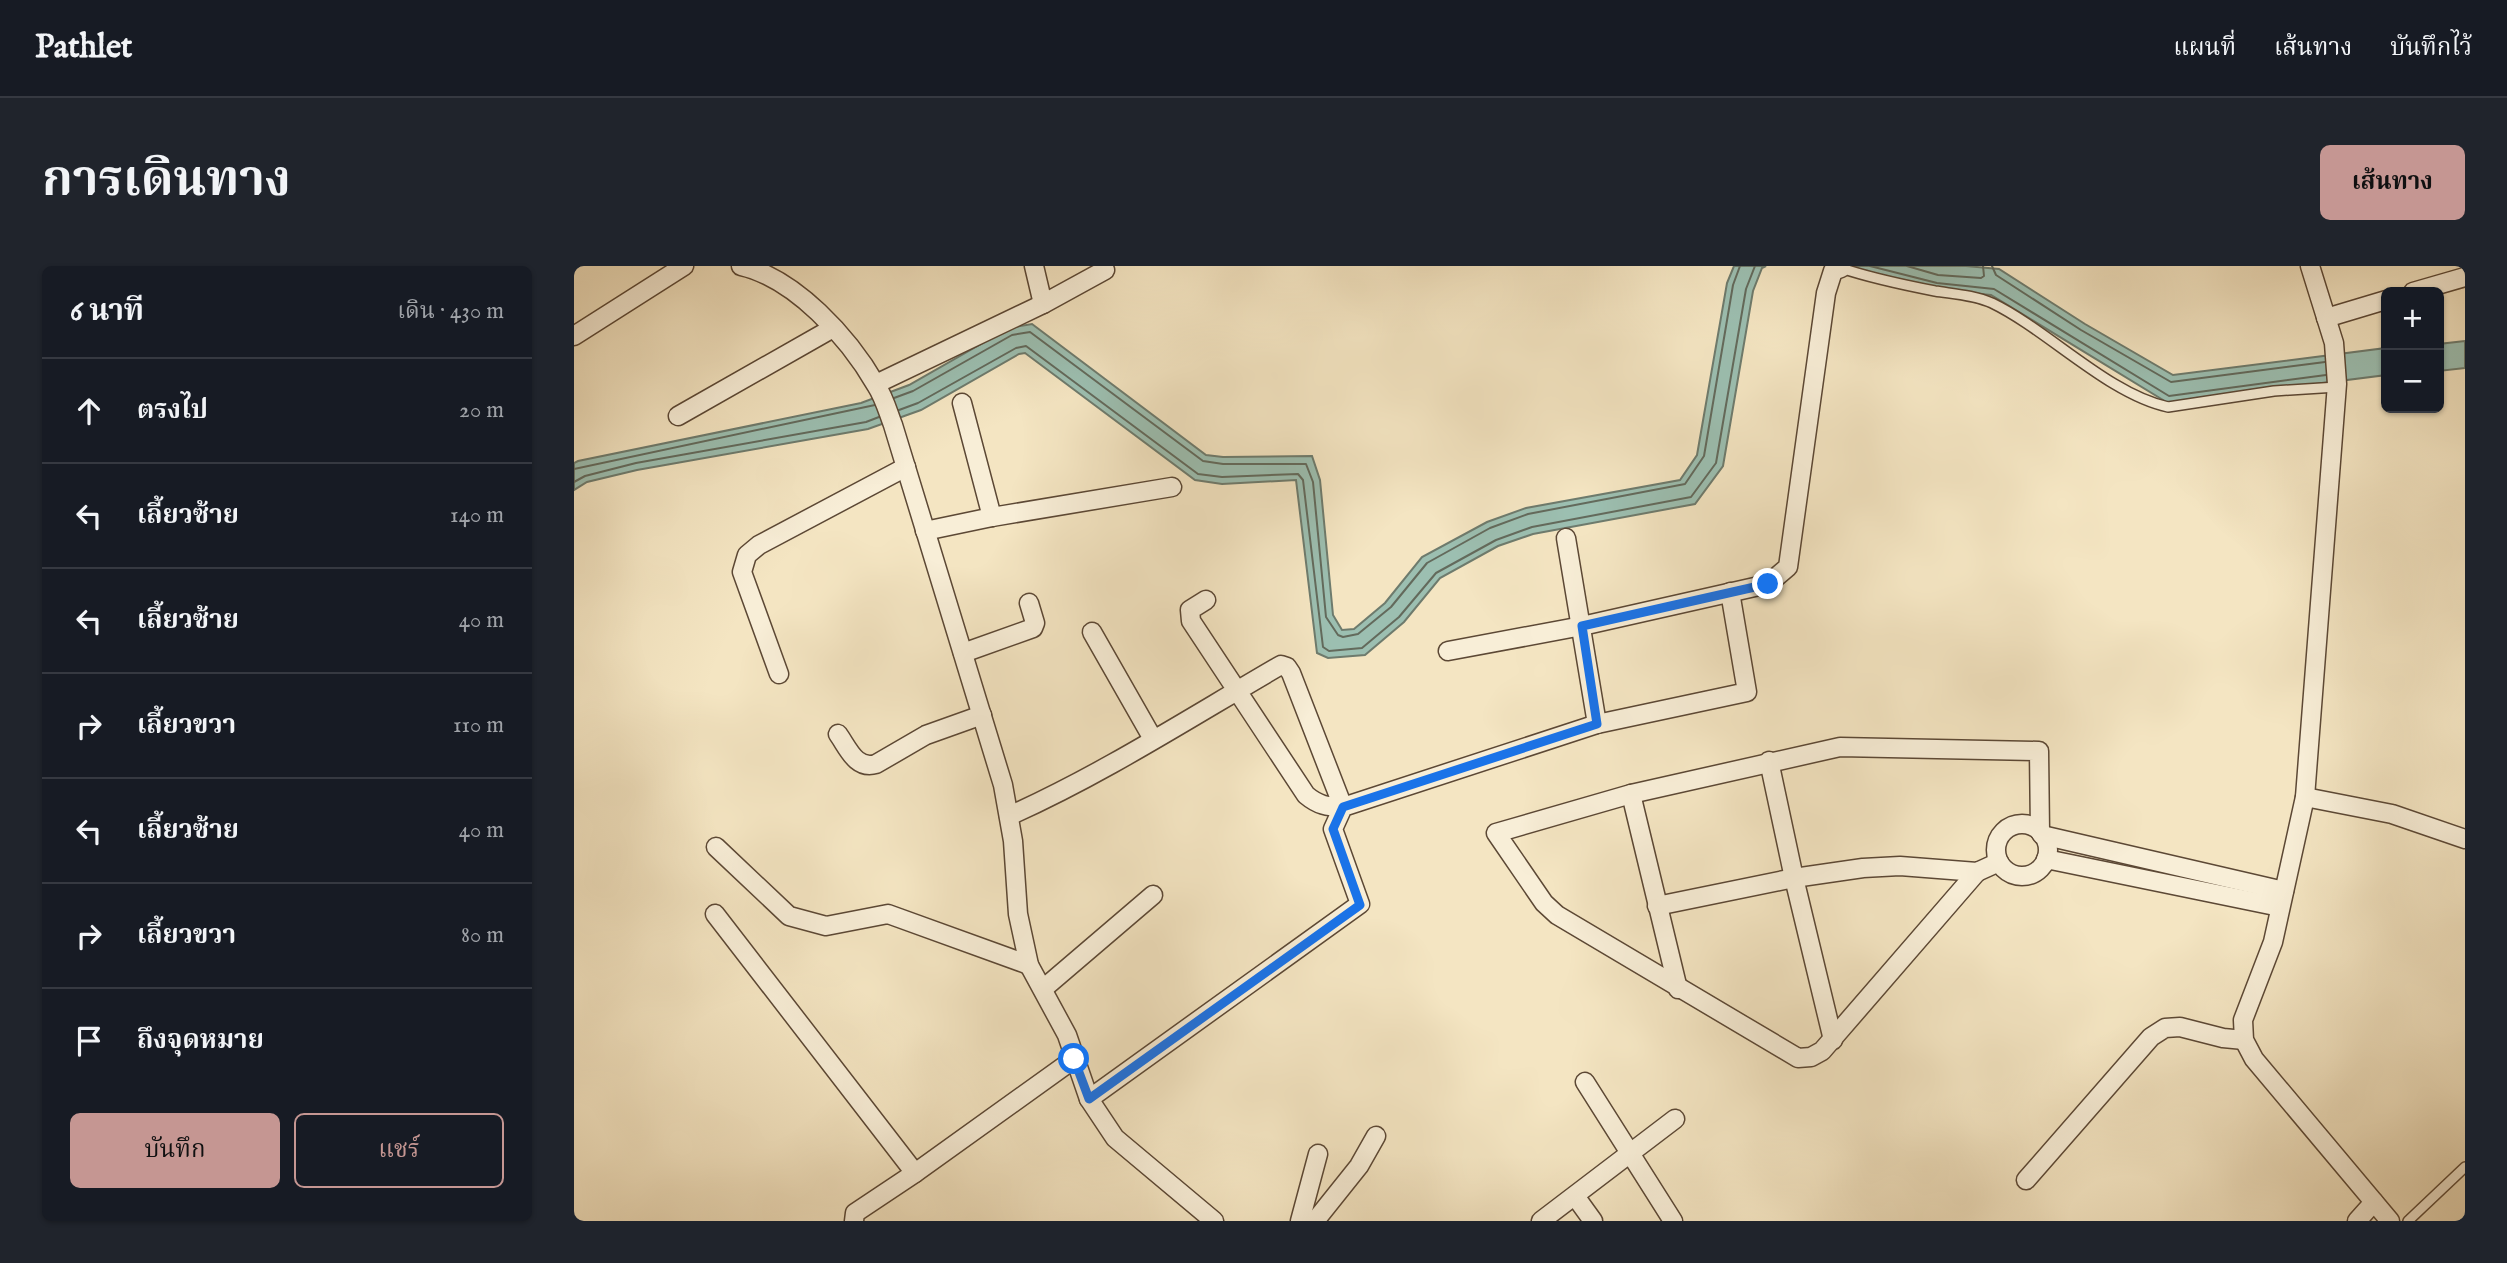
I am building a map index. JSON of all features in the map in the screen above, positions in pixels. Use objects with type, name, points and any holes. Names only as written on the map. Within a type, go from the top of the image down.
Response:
[{"type":"street","points":[[574,336],[684,266]]},
{"type":"street","points":[[741,266],[761,270],[811,305],[833,328],[878,388],[906,467],[1003,785],[1013,841],[1018,914],[1029,965],[1067,1035],[1089,1099],[1115,1138],[1214,1221]]},
{"type":"street","points":[[1034,266],[1043,304]]},
{"type":"street","points":[[2310,266],[2334,344],[2337,386],[2305,797],[2273,942],[2244,1020],[2244,1040],[2254,1059],[2390,1221]]},
{"type":"street","points":[[1448,652],[1582,626],[1768,584],[1788,567],[1826,293],[1833,271],[1840,268]]},
{"type":"street","points":[[878,388],[1105,270]]},
{"type":"street","points":[[2430,287],[2465,277]]},
{"type":"street","points":[[2326,318],[2381,302]]},
{"type":"street","points":[[678,416],[833,328]]},
{"type":"street","points":[[962,403],[992,517]]},
{"type":"street","points":[[779,674],[743,572],[747,555],[799,522],[906,467]]},
{"type":"street","points":[[925,531],[1172,487]]},
{"type":"street","points":[[1566,538],[1597,724]]},
{"type":"street","points":[[1206,600],[1190,610],[1189,615],[1235,691],[1306,795],[1315,803],[1324,806],[1343,807],[1597,724],[1747,692],[1730,592]]},
{"type":"street","points":[[963,653],[1033,628],[1035,623],[1029,603]]},
{"type":"street","points":[[1092,632],[1153,738]]},
{"type":"street","points":[[1009,816],[1065,790],[1280,665],[1289,669],[1343,807],[1333,829],[1360,905],[1089,1099]]},
{"type":"street","points":[[838,734],[858,762],[869,766],[926,734],[982,715]]},
{"type":"street","points":[[1999,862],[1977,872],[1822,1051],[1811,1057],[1798,1058],[1557,915],[1544,903],[1496,832],[1631,793],[1840,747],[2039,751],[2041,833],[2048,847],[2046,859],[2038,871],[2022,876],[2005,870],[1999,862],[1996,848],[1998,840],[2009,828],[2025,825],[2041,833],[2282,899]]},
{"type":"street","points":[[1769,761],[1833,1040]]},
{"type":"street","points":[[1631,793],[1678,989]]},
{"type":"street","points":[[2305,797],[2392,814],[2465,839]]},
{"type":"street","points":[[716,847],[789,916],[826,926],[888,914],[1029,965]]},
{"type":"street","points":[[2046,859],[2282,899]]},
{"type":"street","points":[[1657,906],[1794,878],[1863,868],[1900,866],[1977,872]]},
{"type":"street","points":[[1042,989],[1153,895]]},
{"type":"street","points":[[715,914],[915,1173]]},
{"type":"street","points":[[2026,1180],[2151,1037],[2165,1028],[2180,1027],[2223,1038],[2244,1040]]},
{"type":"street","points":[[854,1221],[855,1213],[1074,1059]]},
{"type":"street","points":[[1585,1082],[1673,1221]]},
{"type":"street","points":[[1541,1221],[1675,1119]]},
{"type":"street","points":[[1315,1221],[1359,1166],[1376,1136]]},
{"type":"street","points":[[1300,1221],[1318,1154]]},
{"type":"street","points":[[1575,1196],[1593,1221]]},
{"type":"street","points":[[2357,1221],[2374,1202]]},
{"type":"lane","points":[[1840,268],[1935,291],[1984,299],[2107,378],[2156,404],[2168,407],[2274,391],[2337,386]]},
{"type":"lane","points":[[2408,1221],[2465,1167]]},
{"type":"water","points":[[1734,266],[1766,266],[1762,268],[1753,291],[1723,466],[1695,504],[1533,534],[1498,546],[1440,578],[1404,622],[1365,655],[1328,658],[1317,653],[1296,480],[1222,484],[1195,480],[1025,353],[921,410],[868,429],[637,470],[587,482],[574,490],[574,463],[578,461],[861,403],[909,385],[1009,328],[1032,324],[1206,455],[1312,456],[1320,480],[1333,615],[1342,630],[1354,629],[1385,603],[1422,557],[1487,522],[1526,508],[1680,480],[1697,455],[1727,283]]},
{"type":"water","points":[[1837,266],[1966,266],[1999,269],[2085,324],[2173,375],[2381,349],[2381,376],[2168,403],[1991,295],[1936,290]]},
{"type":"water","points":[[2465,341],[2465,368],[2444,370],[2444,343]]},
{"type":"route","points":[[1074,1059],[1089,1099],[1360,905],[1333,829],[1343,807],[1597,724],[1582,626],[1768,584]]}]
